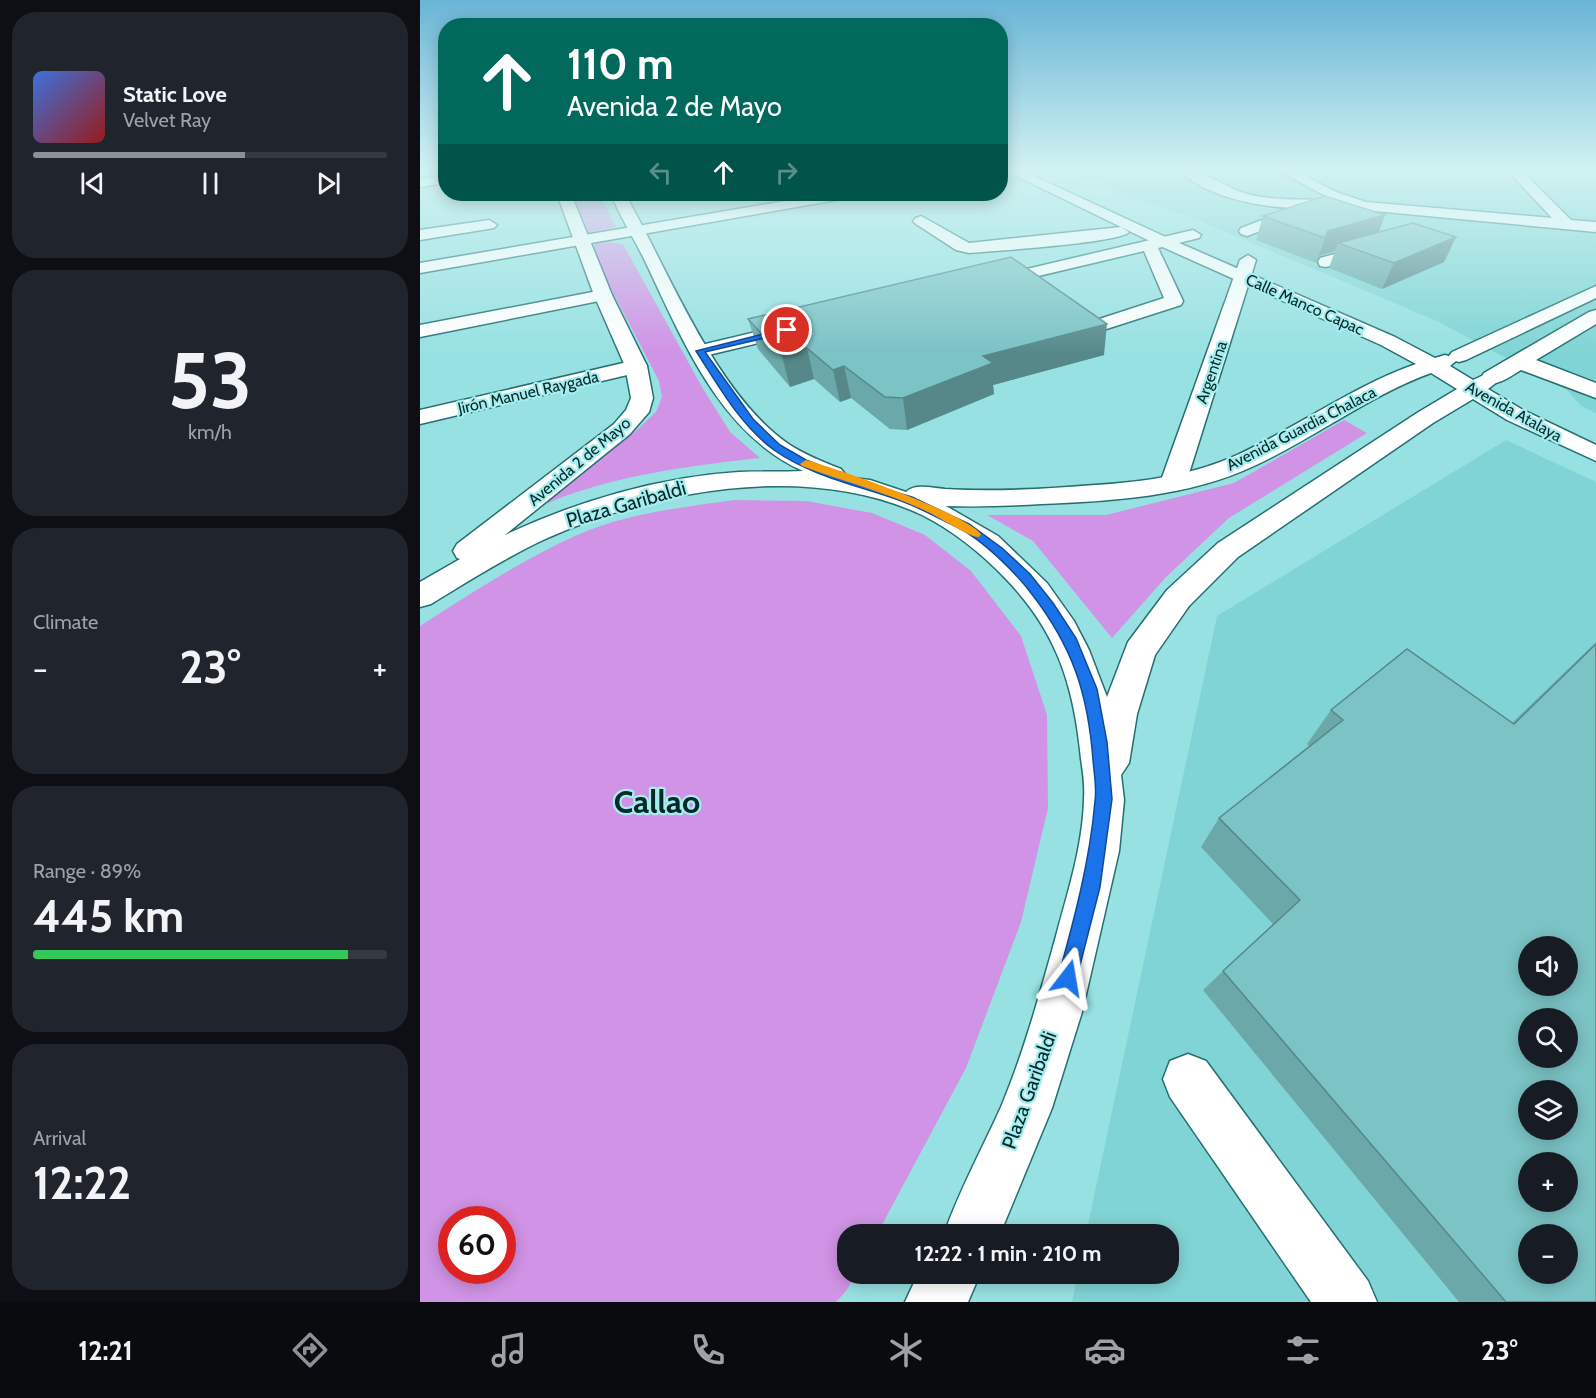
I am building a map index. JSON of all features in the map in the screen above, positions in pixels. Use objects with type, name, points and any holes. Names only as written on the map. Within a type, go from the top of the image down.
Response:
[{"type":"main road","points":[[420,236],[447,232]]},
{"type":"main road","name":"Avenida 2 de Mayo","points":[[420,588],[622,429],[637,412],[642,398],[636,366],[577,232]]},
{"type":"main road","points":[[420,268],[635,232]]},
{"type":"main road","points":[[639,232],[700,351],[749,421],[777,447],[802,462],[875,490]]},
{"type":"main road","points":[[938,232],[962,247],[969,248],[1125,232]]},
{"type":"main road","name":"Calle Manco Capac","points":[[1143,232],[1250,267]]},
{"type":"main road","name":"Calle Manco Capac","points":[[1161,238],[1192,235],[1211,243]]},
{"type":"main road","points":[[974,286],[1161,238],[1174,301],[1094,327]]},
{"type":"main road","points":[[1326,262],[1390,244]]},
{"type":"main road","name":"Calle Manco Capac","points":[[1230,252],[1250,267],[1388,341],[1436,355]]},
{"type":"main road","name":"Argentina","points":[[1173,483],[1250,267]]},
{"type":"main road","name":"Avenida Guardia Chalaca","points":[[875,490],[937,497],[1086,495],[1173,483],[1205,476],[1245,461],[1394,381],[1436,355],[1459,356],[1596,291]]},
{"type":"main road","points":[[420,331],[603,295]]},
{"type":"main road","points":[[1104,799],[1119,714],[1140,651],[1179,598],[1228,550],[1415,425],[1596,316]]},
{"type":"main road","points":[[1533,322],[1566,334]]},
{"type":"main road","points":[[700,351],[810,325]]},
{"type":"main road","name":"Avenida Atalaya","points":[[1436,355],[1482,384],[1596,437]]},
{"type":"main road","name":"Avenida Atalaya","points":[[1459,356],[1482,384],[1515,415],[1596,454]]},
{"type":"main road","points":[[1521,362],[1596,391]]},
{"type":"main road","name":"Jirón Manuel Raygada","points":[[420,417],[636,366]]},
{"type":"main road","name":"Plaza Garibaldi","points":[[420,596],[493,554],[545,528],[640,496],[681,486],[763,478],[819,480],[875,490],[929,508],[965,526],[1026,578],[1071,641],[1090,689],[1099,742],[1104,799],[1091,887],[1068,978],[1032,1092],[976,1224]]},
{"type":"main road","points":[[1188,1079],[1347,1302]]},
{"type":"main road","points":[[935,1302],[945,1284]]},
{"type":"main road","points":[[952,1302],[958,1284]]},
{"type":"shaded area","points":[[1226,232],[1596,232],[1596,413],[1581,406],[1568,391],[1437,321]]},
{"type":"shaded area","points":[[608,242],[623,244],[702,387],[730,432],[760,458],[641,475],[566,496],[529,512],[637,430],[656,412],[662,397],[659,381],[591,250],[596,244]]},
{"type":"shaded area","points":[[1344,420],[1367,433],[1229,518],[1166,577],[1112,638],[1033,541],[987,515],[1106,515],[1234,483]]},
{"type":"shaded area","points":[[1506,440],[1596,482],[1596,1302],[1072,1302],[1076,1284],[1179,1284],[1179,1224],[1088,1224],[1217,616]]},
{"type":"shaded area","points":[[735,500],[806,501],[872,513],[925,535],[971,571],[1021,636],[1047,715],[1048,808],[1021,922],[966,1068],[882,1224],[837,1224],[837,1284],[850,1284],[836,1302],[420,1302],[420,626],[515,567],[575,536],[613,522],[674,509]]},
{"type":"building","points":[[1307,232],[1328,232],[1325,238]]},
{"type":"building","points":[[1380,232],[1440,232],[1456,237],[1394,263],[1338,243]]},
{"type":"building","points":[[1011,257],[1107,324],[983,356],[993,363],[903,398],[885,397],[844,366],[833,370],[807,348],[782,356],[748,319]]},
{"type":"building","points":[[1596,644],[1596,1302],[1506,1302],[1223,971],[1300,900],[1219,818],[1343,720],[1331,710],[1407,649],[1514,724]]},
{"type":"slow traffic","points":[[806,464],[870,489],[929,508],[965,526],[975,534]]},
{"type":"district","name":"Callao","points":[[657,802]]},
{"type":"route","points":[[787,330],[700,351],[749,421],[777,447],[802,462],[870,489],[929,508],[965,526],[1026,578],[1071,641],[1090,689],[1099,742],[1104,799],[1091,887],[1068,978]]}]
